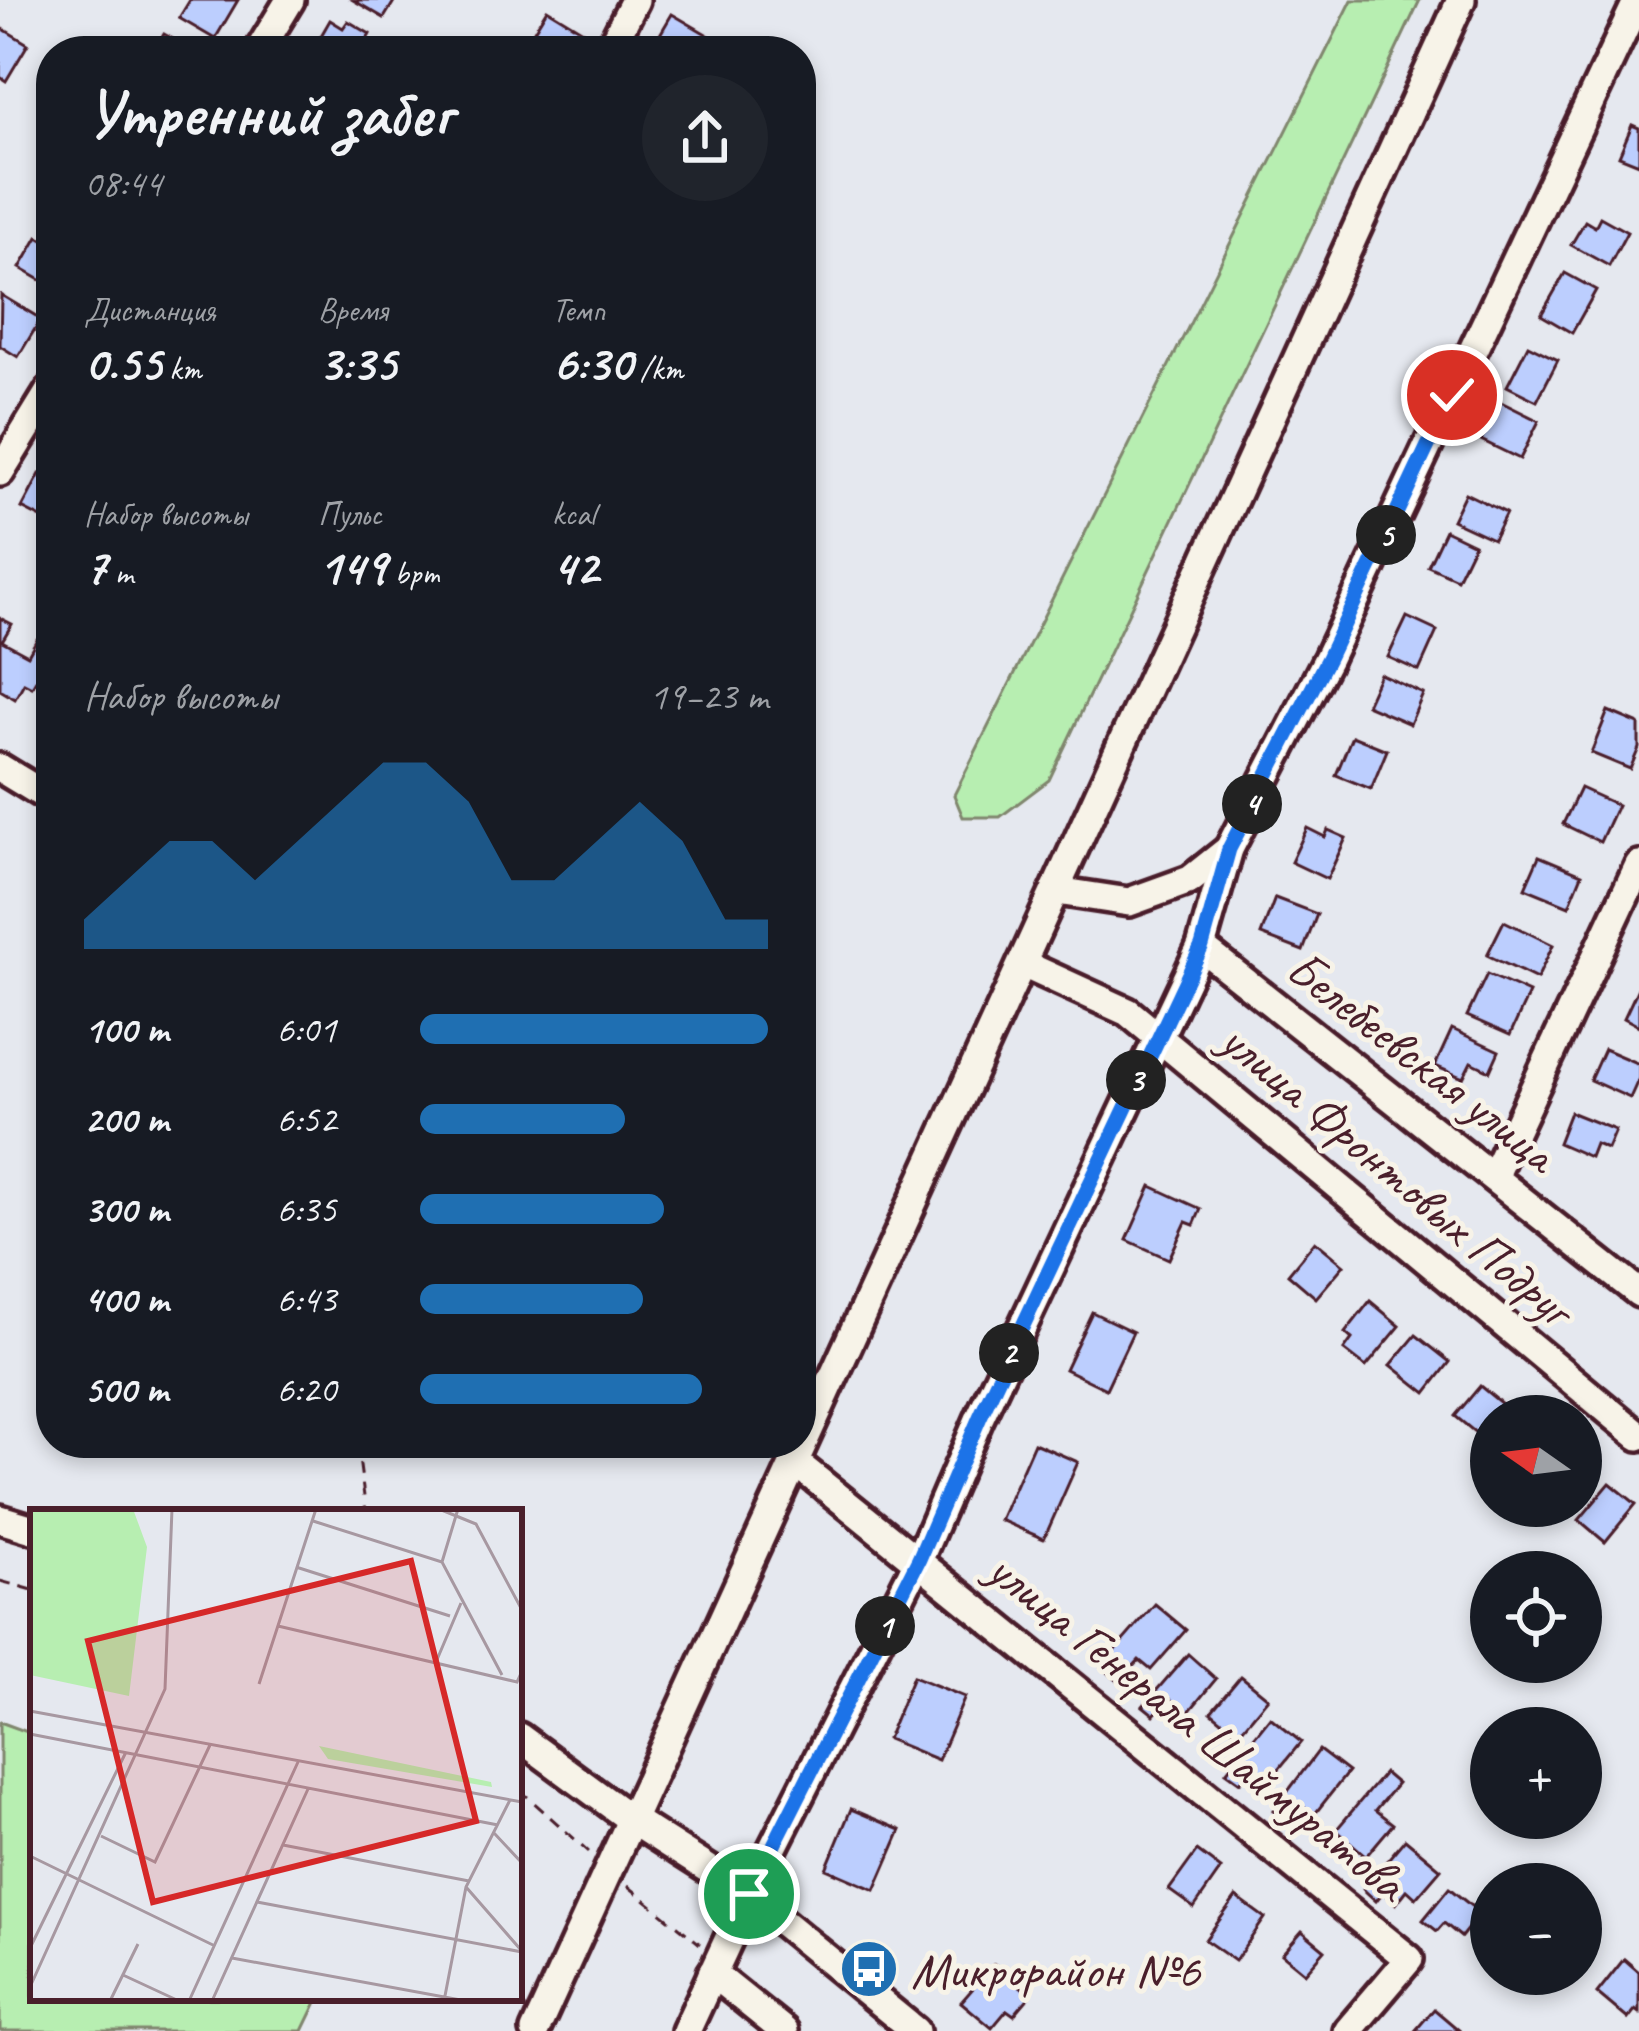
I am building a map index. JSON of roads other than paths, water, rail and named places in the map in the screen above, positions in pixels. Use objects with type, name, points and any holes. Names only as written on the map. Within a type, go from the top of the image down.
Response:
[{"type":"street","points":[[268,36],[290,0]]},
{"type":"street","points":[[617,36],[635,0]]},
{"type":"street","points":[[816,1419],[1461,0]]},
{"type":"street","points":[[686,2031],[749,1894],[919,1559],[980,1417],[1202,946],[1229,849],[1328,658],[1638,0]]},
{"type":"street","points":[[0,472],[36,413]]},
{"type":"street","points":[[0,768],[36,790]]},
{"type":"street","points":[[1057,891],[1130,902],[1190,880],[1229,849]]},
{"type":"street","points":[[1492,1177],[1639,865]]},
{"type":"street","name":"Белебеевская улица","points":[[1202,946],[1639,1293]]},
{"type":"street","name":"улица Фронтовых Подруг","points":[[1023,964],[1128,1012],[1639,1436]]},
{"type":"street","points":[[535,2031],[798,1458]]},
{"type":"street","name":"улица Генерала Шаймуратова","points":[[796,1463],[1408,1959],[1348,2031]]},
{"type":"street","points":[[0,1519],[30,1527]]},
{"type":"street","points":[[522,1739],[633,1821],[749,1894],[915,2031]]},
{"type":"street","points":[[715,1966],[784,2031]]},
{"type":"place","name":"Микрорайон №6","points":[[869,1969]]}]
